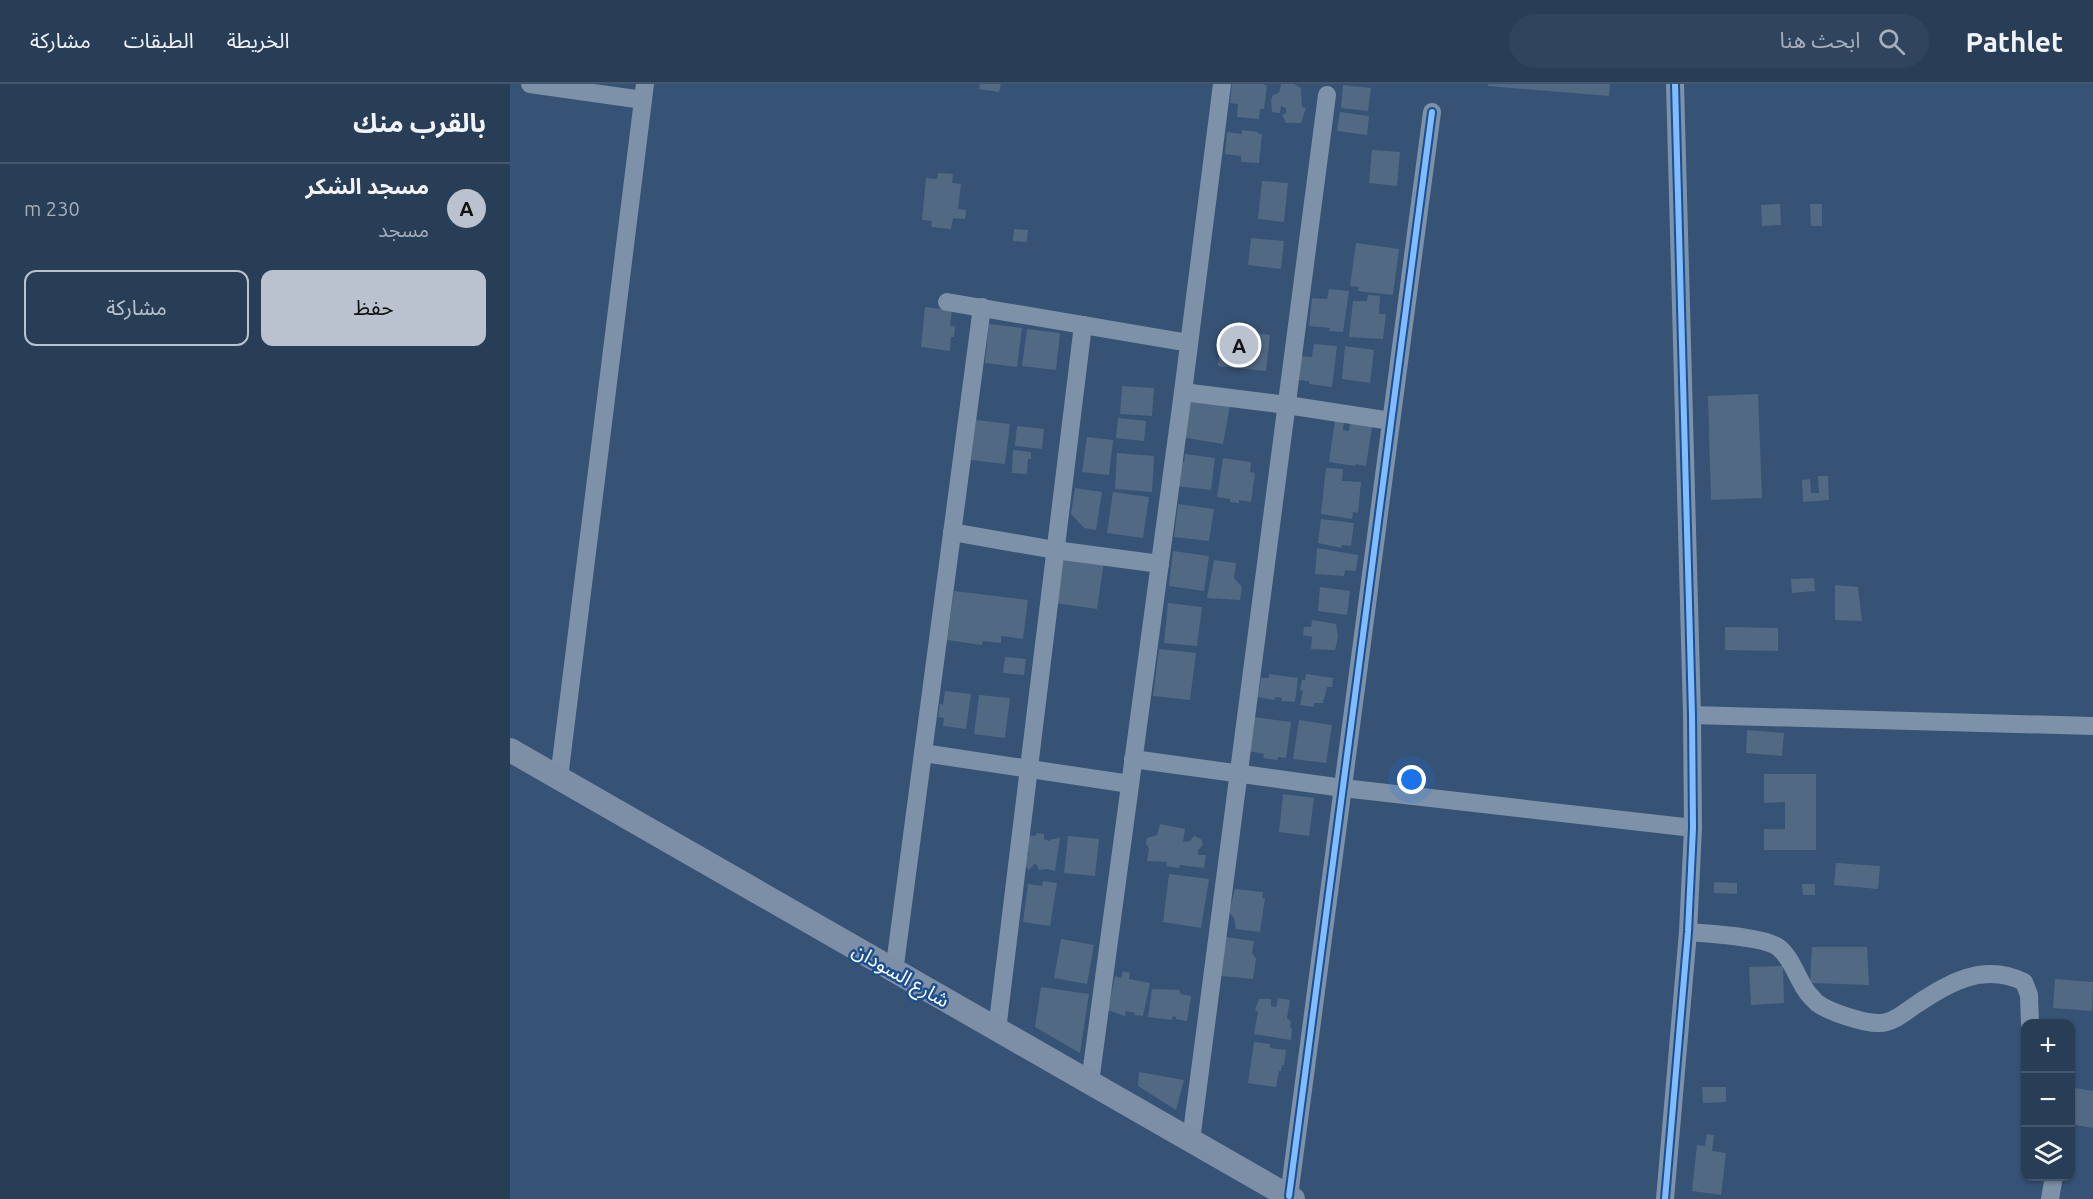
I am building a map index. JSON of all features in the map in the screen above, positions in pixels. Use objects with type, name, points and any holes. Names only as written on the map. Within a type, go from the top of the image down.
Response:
[{"type":"main road","name":"شارع السودان","points":[[510,750],[894,972],[1191,1140],[1284,1196]]},
{"type":"street","points":[[530,84],[644,92],[559,778]]},
{"type":"street","points":[[1090,1082],[1222,84]]},
{"type":"street","points":[[1665,1199],[1688,932],[1694,828],[1675,84]]},
{"type":"street","points":[[1191,1140],[1327,95]]},
{"type":"street","points":[[1284,1196],[1343,788],[1432,112]]},
{"type":"street","points":[[947,302],[1189,343]]},
{"type":"street","points":[[894,972],[982,307]]},
{"type":"street","points":[[997,1030],[1083,325]]},
{"type":"street","points":[[1183,392],[1391,421]]},
{"type":"street","points":[[952,532],[1055,550],[1160,564]]},
{"type":"street","points":[[1692,715],[2093,726]]},
{"type":"street","points":[[923,753],[1130,784]]},
{"type":"street","points":[[1133,759],[1343,788],[1694,828]]},
{"type":"street","points":[[1688,932],[1763,940],[1778,947],[1790,960],[1806,991],[1817,1003],[1855,1018],[1879,1024],[1900,1016],[1941,988],[1962,978],[1983,974],[2010,975],[2024,982],[2029,995],[2030,1019]]},
{"type":"street","points":[[2050,1199],[2053,1181]]},
{"type":"building","points":[[980,84],[1001,84],[999,92],[979,89]]},
{"type":"building","points":[[1232,84],[1267,86],[1264,109],[1260,109],[1259,119],[1237,117],[1238,104],[1230,103]]},
{"type":"building","points":[[1281,84],[1294,84],[1301,88],[1302,107],[1306,108],[1301,123],[1286,123],[1282,115],[1286,113],[1286,108],[1281,106],[1280,113],[1272,112],[1271,100],[1273,95],[1279,93]]},
{"type":"building","points":[[1488,84],[1610,84],[1609,96],[1488,86]]},
{"type":"building","points":[[1343,85],[1371,88],[1368,111],[1341,108]]},
{"type":"building","points":[[1340,112],[1369,116],[1367,135],[1337,131]]},
{"type":"building","points":[[1242,130],[1262,134],[1259,163],[1241,162],[1241,156],[1225,154],[1227,132],[1242,134]]},
{"type":"building","points":[[1372,150],[1400,152],[1397,186],[1369,183]]},
{"type":"building","points":[[938,173],[953,174],[952,183],[961,184],[958,209],[966,210],[965,219],[953,218],[951,229],[931,227],[932,221],[922,220],[926,178],[937,179]]},
{"type":"building","points":[[1262,181],[1288,183],[1284,222],[1258,219]]},
{"type":"building","points":[[1780,204],[1781,225],[1762,226],[1761,205]]},
{"type":"building","points":[[1810,204],[1822,204],[1822,226],[1811,226]]},
{"type":"building","points":[[1014,229],[1028,230],[1027,242],[1013,241]]},
{"type":"building","points":[[1251,238],[1284,241],[1281,269],[1248,265]]},
{"type":"building","points":[[1356,243],[1399,249],[1393,295],[1358,291],[1359,287],[1350,286]]},
{"type":"building","points":[[1329,289],[1349,291],[1343,332],[1309,326],[1312,298],[1327,299]]},
{"type":"building","points":[[1368,295],[1380,296],[1379,314],[1386,314],[1383,339],[1349,337],[1353,301],[1367,301]]},
{"type":"building","points":[[925,307],[952,310],[950,326],[955,326],[950,351],[921,347]]},
{"type":"building","points":[[989,324],[1022,328],[1017,367],[985,363]]},
{"type":"building","points":[[1027,329],[1060,333],[1056,370],[1022,366]]},
{"type":"building","points":[[1222,329],[1270,335],[1266,371],[1218,366]]},
{"type":"building","points":[[1314,344],[1337,346],[1332,387],[1297,380],[1300,356],[1312,357]]},
{"type":"building","points":[[1345,346],[1374,350],[1370,383],[1342,379]]},
{"type":"building","points":[[1122,386],[1154,388],[1152,416],[1120,414]]},
{"type":"building","points":[[1758,394],[1762,498],[1711,500],[1708,396]]},
{"type":"building","points":[[1188,397],[1230,405],[1223,444],[1181,437]]},
{"type":"building","points":[[1118,418],[1146,421],[1144,441],[1116,438]]},
{"type":"building","points":[[976,420],[1010,424],[1005,464],[971,460]]},
{"type":"building","points":[[1335,420],[1344,421],[1343,430],[1349,431],[1350,423],[1372,427],[1366,466],[1329,462]]},
{"type":"building","points":[[1017,426],[1044,429],[1042,449],[1015,446]]},
{"type":"building","points":[[1087,437],[1113,440],[1109,475],[1082,472]]},
{"type":"building","points":[[1013,450],[1031,452],[1027,474],[1012,473]]},
{"type":"building","points":[[1117,453],[1154,456],[1152,492],[1115,489]]},
{"type":"building","points":[[1185,454],[1215,458],[1211,490],[1175,486],[1178,461],[1184,462]]},
{"type":"building","points":[[1223,458],[1251,462],[1250,472],[1255,473],[1251,502],[1239,500],[1239,503],[1230,502],[1230,499],[1217,497]]},
{"type":"building","points":[[1326,468],[1343,469],[1342,481],[1361,482],[1358,513],[1353,512],[1352,519],[1321,514]]},
{"type":"building","points":[[1818,476],[1828,476],[1829,500],[1803,502],[1802,480],[1810,479],[1811,493],[1819,493]]},
{"type":"building","points":[[1075,488],[1102,492],[1096,530],[1084,528],[1071,514]]},
{"type":"building","points":[[1113,492],[1149,497],[1143,538],[1107,533]]},
{"type":"building","points":[[1178,504],[1214,509],[1209,541],[1174,537]]},
{"type":"building","points":[[1321,519],[1354,523],[1351,546],[1342,545],[1341,548],[1318,543]]},
{"type":"building","points":[[1317,548],[1358,555],[1356,571],[1345,570],[1344,576],[1315,574]]},
{"type":"building","points":[[1173,551],[1209,556],[1204,591],[1169,586]]},
{"type":"building","points":[[1061,556],[1104,562],[1097,609],[1055,603]]},
{"type":"building","points":[[1214,560],[1236,563],[1234,578],[1242,587],[1240,600],[1207,598]]},
{"type":"building","points":[[1814,578],[1815,591],[1792,593],[1791,579]]},
{"type":"building","points":[[1835,585],[1858,587],[1862,621],[1835,620]]},
{"type":"building","points":[[1320,587],[1350,591],[1347,615],[1318,611]]},
{"type":"building","points":[[954,591],[1028,600],[1023,639],[1001,636],[1001,643],[983,641],[982,645],[947,640]]},
{"type":"building","points":[[1168,603],[1202,607],[1197,646],[1164,643]]},
{"type":"building","points":[[1312,620],[1336,624],[1338,637],[1335,650],[1311,649],[1312,637],[1303,635],[1304,627],[1311,627]]},
{"type":"building","points":[[1725,627],[1778,628],[1778,651],[1725,650]]},
{"type":"building","points":[[1159,649],[1196,653],[1190,700],[1153,696]]},
{"type":"building","points":[[1005,657],[1026,659],[1024,675],[1003,673]]},
{"type":"building","points":[[1269,674],[1298,678],[1295,702],[1282,701],[1282,698],[1275,697],[1274,700],[1258,697],[1261,678],[1269,678]]},
{"type":"building","points":[[1306,674],[1333,678],[1332,687],[1327,687],[1323,703],[1314,703],[1314,707],[1300,705],[1303,691],[1300,690]]},
{"type":"building","points":[[945,691],[971,694],[966,729],[943,726],[944,718],[938,717]]},
{"type":"building","points":[[979,695],[1010,698],[1005,738],[974,734]]},
{"type":"building","points":[[1254,717],[1291,722],[1286,758],[1279,757],[1277,760],[1263,758],[1264,754],[1249,751]]},
{"type":"building","points":[[1299,720],[1332,725],[1326,763],[1293,759]]},
{"type":"building","points":[[1747,730],[1784,733],[1782,756],[1746,753]]},
{"type":"building","points":[[1764,774],[1816,774],[1816,850],[1764,850],[1764,829],[1785,829],[1785,802],[1764,803]]},
{"type":"building","points":[[1283,794],[1314,798],[1309,836],[1279,832]]},
{"type":"building","points":[[1160,824],[1185,829],[1183,842],[1190,841],[1194,836],[1201,839],[1203,845],[1198,850],[1198,855],[1206,855],[1204,868],[1180,865],[1179,868],[1166,866],[1167,862],[1147,861],[1149,848],[1146,844],[1147,838],[1157,835]]},
{"type":"building","points":[[1037,833],[1044,834],[1044,839],[1049,841],[1060,838],[1055,871],[1039,870],[1034,864],[1029,870],[1021,861],[1029,854],[1024,845],[1027,835],[1035,836]]},
{"type":"building","points":[[1068,836],[1099,839],[1095,876],[1064,873]]},
{"type":"building","points":[[1836,863],[1880,866],[1878,889],[1834,885]]},
{"type":"building","points":[[1169,874],[1209,879],[1201,928],[1163,922]]},
{"type":"building","points":[[1043,881],[1057,883],[1050,926],[1023,922],[1028,884],[1042,886]]},
{"type":"building","points":[[1714,882],[1737,883],[1737,894],[1714,893]]},
{"type":"building","points":[[1802,884],[1815,884],[1815,895],[1803,895]]},
{"type":"building","points":[[1235,889],[1263,892],[1262,898],[1265,898],[1260,932],[1236,929],[1234,918],[1229,912]]},
{"type":"building","points":[[1226,937],[1254,941],[1252,953],[1256,959],[1253,979],[1221,976]]},
{"type":"building","points":[[1061,939],[1094,945],[1087,984],[1054,978]]},
{"type":"building","points":[[1812,947],[1867,947],[1869,985],[1810,983]]},
{"type":"building","points":[[1783,966],[1784,1003],[1751,1005],[1749,967]]},
{"type":"building","points":[[1123,971],[1130,973],[1129,979],[1150,983],[1143,1016],[1126,1011],[1125,1016],[1108,1010],[1115,976],[1121,978]]},
{"type":"building","points":[[2055,979],[2093,982],[2092,1011],[2053,1008]]},
{"type":"building","points":[[1041,987],[1089,994],[1080,1053],[1035,1027]]},
{"type":"building","points":[[1152,989],[1179,990],[1181,994],[1191,996],[1187,1021],[1176,1019],[1173,1016],[1172,1020],[1148,1017]]},
{"type":"building","points":[[1278,998],[1290,1000],[1287,1018],[1291,1022],[1291,1040],[1254,1034],[1258,1012],[1255,1010],[1259,999],[1271,999],[1271,1006],[1276,1007]]},
{"type":"building","points":[[1254,1042],[1270,1044],[1270,1048],[1286,1050],[1284,1065],[1279,1071],[1276,1087],[1248,1083]]},
{"type":"building","points":[[1139,1072],[1184,1080],[1176,1110],[1138,1086]]},
{"type":"building","points":[[1702,1087],[1726,1087],[1726,1102],[1703,1103]]},
{"type":"building","points":[[2075,1088],[2093,1091],[2093,1128],[2075,1125]]},
{"type":"building","points":[[1707,1134],[1714,1135],[1712,1151],[1726,1153],[1721,1195],[1692,1191],[1697,1145],[1705,1146]]},
{"type":"cycle path","points":[[1665,1199],[1688,932],[1693,828],[1675,84]]},
{"type":"cycle path","points":[[1289,1196],[1432,112]]},
{"type":"place","name":"مسجد الشكر","points":[[1239,345]]}]
